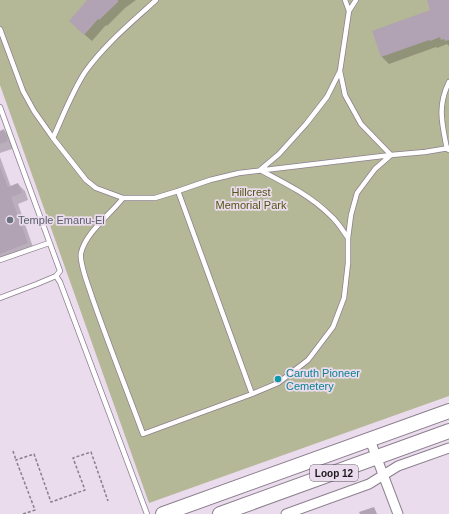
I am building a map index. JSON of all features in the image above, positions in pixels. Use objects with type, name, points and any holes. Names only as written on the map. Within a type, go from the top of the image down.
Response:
[{"type":"main road","name":"Loop 12","points":[[163,514],[449,411]]},
{"type":"main road","name":"Loop 12","points":[[220,514],[449,432]]},
{"type":"street","points":[[370,440],[398,514]]},
{"type":"street","points":[[286,514],[369,484],[398,466],[449,448]]},
{"type":"lane","points":[[53,138],[85,72],[111,40],[156,0]]},
{"type":"lane","points":[[345,0],[349,11]]},
{"type":"lane","points":[[260,170],[279,154],[306,124],[327,97],[340,70],[349,11],[356,0]]},
{"type":"lane","points":[[0,29],[22,91],[34,112],[86,180],[96,188],[123,198],[155,198],[224,176],[239,173],[448,149],[442,125],[441,105],[449,82]]},
{"type":"lane","points":[[340,70],[345,95],[361,124],[391,155]]},
{"type":"lane","points":[[0,107],[60,271],[56,276],[0,298]]},
{"type":"lane","points":[[123,198],[95,227],[81,254],[83,270],[143,434],[278,383],[308,360],[333,327],[344,298],[348,263],[348,238],[351,216],[357,193],[375,168],[391,155]]},
{"type":"lane","points":[[260,170],[282,182],[332,216],[348,238]]},
{"type":"lane","points":[[178,191],[252,394]]},
{"type":"lane","points":[[0,260],[50,243]]},
{"type":"lane","points":[[56,276],[60,282],[147,514]]},
{"type":"path","points":[[13,451],[35,510],[23,514]]},
{"type":"path","points":[[16,460],[34,454],[51,502],[85,490],[73,458],[90,452],[108,501]]},
{"type":"green space","name":"Hillcrest Memorial Park","points":[[0,0],[449,0],[449,396],[149,503],[0,85]]},
{"type":"building","points":[[87,0],[118,0],[118,2],[99,20],[98,19],[84,35],[69,21]]},
{"type":"building","points":[[427,0],[449,0],[449,40],[441,40],[440,37],[381,57],[372,31],[430,10]]},
{"type":"building","points":[[4,129],[8,141],[0,144],[0,131]]},
{"type":"building","name":"Temple Emanu-El","points":[[0,167],[8,187],[18,183],[22,193],[11,197],[28,243],[0,254]]},
{"type":"building","points":[[374,507],[377,514],[360,514],[359,512]]},
{"type":"place","name":"Temple Emanu-El","points":[[10,220]]},
{"type":"place","name":"Caruth Pioneer Cemetery","points":[[278,379]]}]
